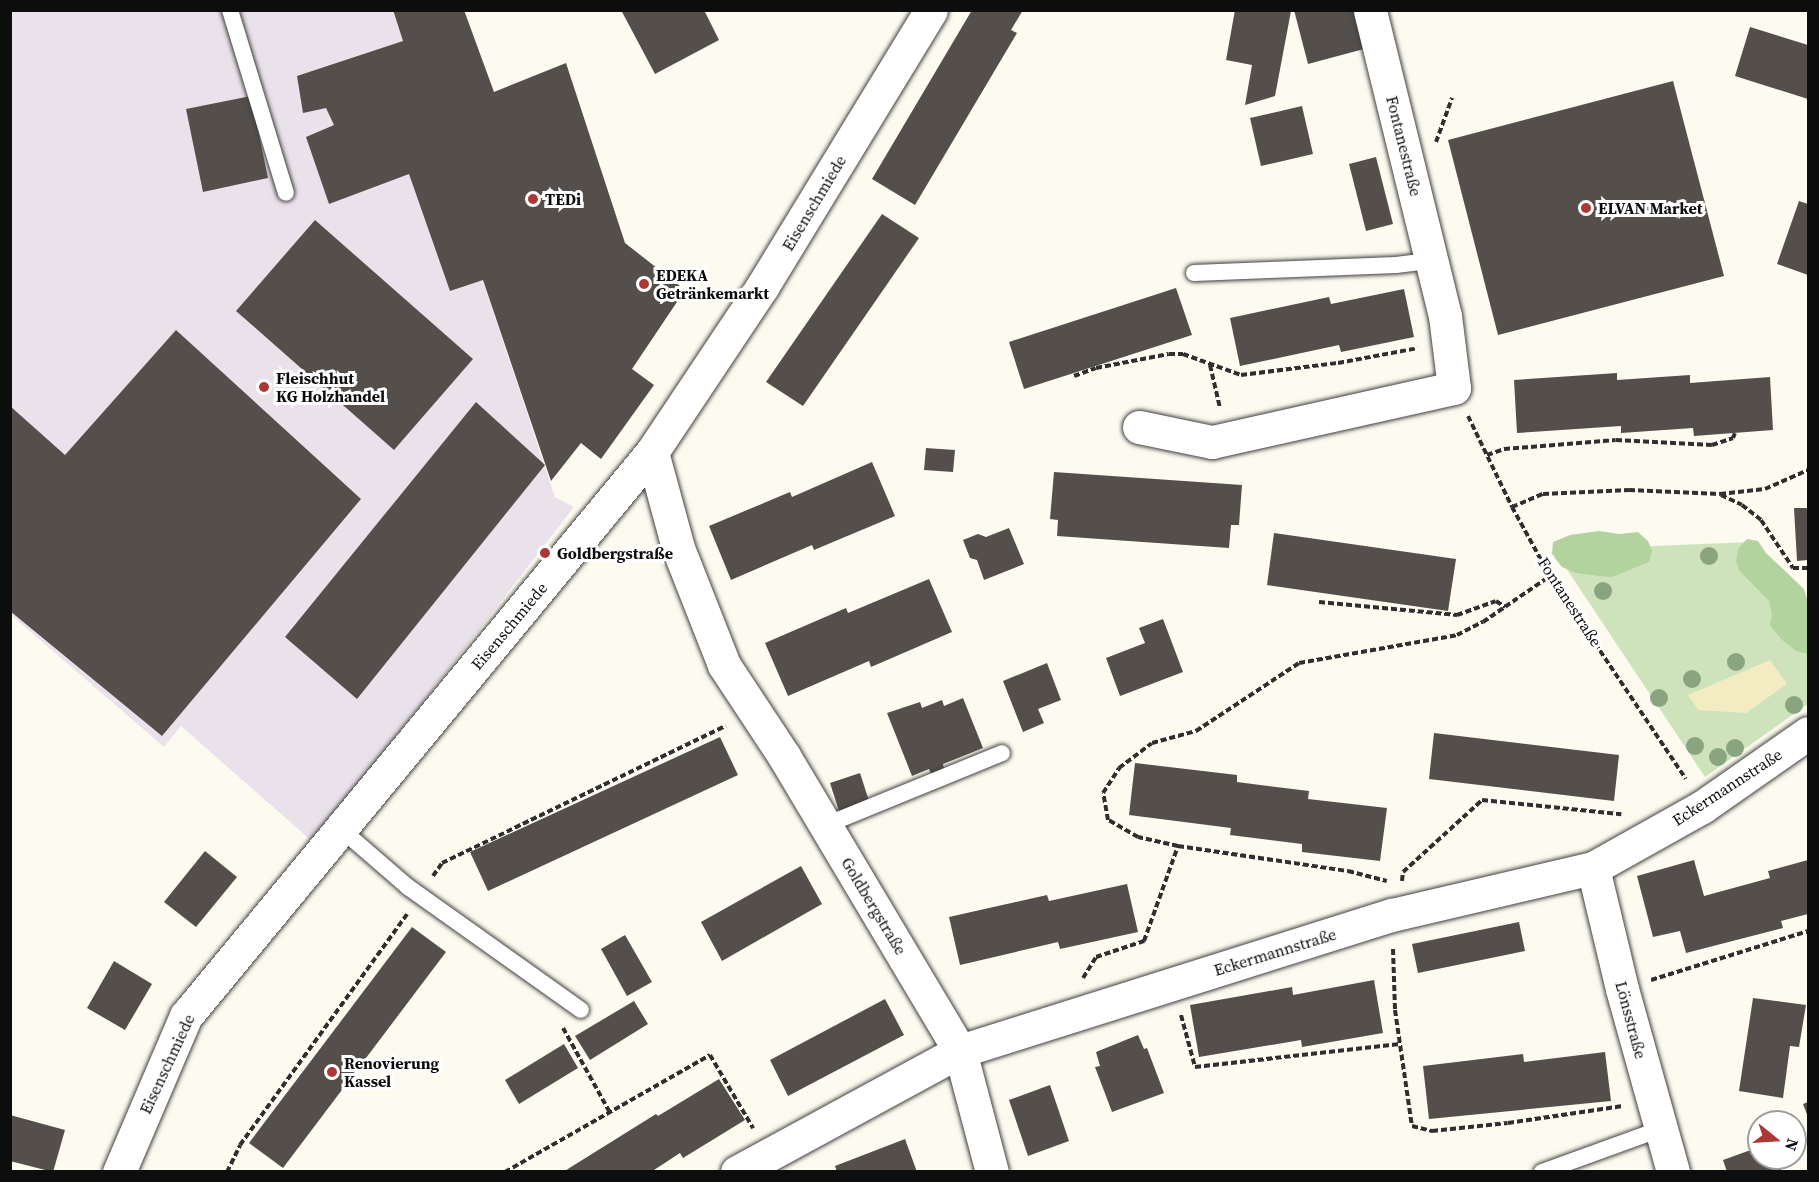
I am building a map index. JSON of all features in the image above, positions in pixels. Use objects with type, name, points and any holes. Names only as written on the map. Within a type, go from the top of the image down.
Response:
[{"type":"street","name":"Eisenschmiede","points":[[119,1172],[186,1016],[652,452],[762,287],[932,10]]},
{"type":"street","name":"Fontanestraße","points":[[1370,10],[1431,261],[1448,342],[1454,388]]},
{"type":"street","points":[[1139,427],[1212,442],[1454,388]]},
{"type":"street","name":"Goldbergstraße","points":[[652,452],[678,548],[724,665],[826,825],[960,1051],[992,1172]]},
{"type":"street","name":"Eckermannstraße","points":[[737,1172],[960,1051],[1392,915],[1593,868],[1702,807],[1809,733]]},
{"type":"street","name":"Lönsstraße","points":[[1593,868],[1622,989],[1673,1172]]},
{"type":"lane","points":[[230,10],[286,194]]},
{"type":"lane","points":[[1194,273],[1396,265],[1431,261]]},
{"type":"lane","points":[[826,825],[1002,753]]},
{"type":"lane","points":[[341,829],[408,887],[581,1010]]},
{"type":"lane","points":[[1542,1172],[1657,1115]]},
{"type":"path","points":[[1074,376],[1096,368],[1169,354],[1183,354],[1241,375],[1338,363],[1448,342]]},
{"type":"path","points":[[1210,365],[1228,439]]},
{"type":"path","name":"Fontanestraße","points":[[1454,388],[1512,507],[1550,576],[1702,807]]},
{"type":"path","points":[[1486,456],[1504,449],[1616,440],[1712,445],[1733,438],[1735,433]]},
{"type":"path","points":[[1512,507],[1542,494],[1629,490],[1720,494],[1765,489],[1809,470]]},
{"type":"path","points":[[1720,494],[1742,505],[1761,520],[1776,539],[1792,568],[1809,568]]},
{"type":"path","points":[[1550,576],[1505,607],[1457,635],[1299,663],[1196,731],[1152,743],[1119,768],[1104,793],[1108,820],[1138,837],[1178,846],[1348,871],[1402,885],[1403,872],[1482,800],[1642,816],[1654,834]]},
{"type":"path","points":[[1320,602],[1457,615],[1496,601],[1505,607]]},
{"type":"path","points":[[1083,976],[1096,957],[1144,941],[1178,846]]},
{"type":"path","points":[[1392,915],[1395,1010],[1412,1126],[1432,1131],[1508,1123],[1657,1115]]},
{"type":"path","points":[[1622,989],[1809,931]]},
{"type":"path","points":[[1173,984],[1195,1067],[1400,1044]]},
{"type":"path","points":[[560,1024],[609,1111]]},
{"type":"path","points":[[505,1172],[710,1055],[769,1154]]},
{"type":"shaded area","name":"Fleischhut KG Holzhandel","points":[[11,11],[393,11],[555,497],[574,507],[314,843],[181,726],[164,747],[11,615]]},
{"type":"green space","points":[[1599,531],[1619,534],[1638,532],[1648,541],[1652,551],[1649,562],[1612,577],[1599,576],[1576,573],[1562,567],[1552,554],[1553,542],[1570,535]]},
{"type":"green space","points":[[1747,539],[1758,541],[1766,553],[1804,589],[1808,602],[1808,654],[1796,651],[1781,639],[1770,625],[1772,614],[1769,601],[1739,570],[1736,561],[1738,549]]},
{"type":"green space","points":[[1751,542],[1808,635],[1808,704],[1705,777],[1554,550]]},
{"type":"sand","points":[[1770,660],[1787,684],[1746,713],[1698,710],[1688,695]]},
{"type":"building","points":[[393,10],[464,10],[494,92],[566,63],[625,243],[685,290],[632,369],[654,385],[601,459],[581,443],[551,481],[483,280],[450,291],[409,174],[329,204],[306,137],[334,125],[326,108],[303,113],[297,76],[403,41]]},
{"type":"building","points":[[621,10],[704,10],[719,40],[655,74]]},
{"type":"building","points":[[972,10],[1023,10],[1011,30],[1017,33],[915,205],[872,179]]},
{"type":"building","points":[[1235,10],[1291,11],[1275,96],[1245,105],[1252,65],[1226,60]]},
{"type":"building","points":[[1294,10],[1354,10],[1364,49],[1308,64]]},
{"type":"building","points":[[1750,27],[1808,45],[1808,99],[1735,76]]},
{"type":"building","name":"ELVAN Market","points":[[1673,81],[1724,276],[1498,335],[1448,140]]},
{"type":"building","points":[[251,96],[268,178],[203,192],[186,109]]},
{"type":"building","points":[[1302,106],[1313,154],[1261,166],[1250,118]]},
{"type":"building","points":[[1376,157],[1393,224],[1366,231],[1349,164]]},
{"type":"building","points":[[1799,201],[1808,204],[1808,275],[1777,264]]},
{"type":"building","points":[[882,214],[919,238],[803,406],[766,382]]},
{"type":"building","points":[[315,220],[473,359],[394,450],[236,311]]},
{"type":"building","points":[[1176,288],[1192,335],[1024,389],[1009,342]]},
{"type":"building","points":[[1404,289],[1414,337],[1341,352],[1339,345],[1240,366],[1230,318],[1329,297],[1331,304]]},
{"type":"building","points":[[176,330],[361,499],[162,736],[10,611],[10,406],[65,455]]},
{"type":"building","points":[[1617,373],[1617,380],[1690,375],[1690,383],[1770,377],[1773,430],[1694,436],[1693,428],[1621,433],[1621,426],[1517,433],[1514,380]]},
{"type":"building","points":[[476,402],[545,465],[357,699],[285,637]]},
{"type":"building","points":[[926,448],[955,450],[953,472],[924,470]]},
{"type":"building","points":[[872,462],[895,516],[814,550],[812,545],[731,580],[709,526],[790,492],[792,497]]},
{"type":"building","points":[[1054,472],[1242,485],[1239,525],[1231,525],[1229,548],[1057,536],[1058,520],[1050,519]]},
{"type":"building","points":[[1794,508],[1808,508],[1808,560],[1797,561]]},
{"type":"building","points":[[1009,528],[1024,564],[984,580],[977,560],[970,558],[963,540],[978,534],[986,537]]},
{"type":"building","points":[[1274,533],[1456,559],[1448,611],[1267,585]]},
{"type":"building","points":[[929,579],[952,632],[871,667],[869,661],[788,696],[765,643],[846,608],[848,613]]},
{"type":"building","points":[[1163,619],[1183,672],[1120,696],[1106,658],[1145,643],[1139,628]]},
{"type":"building","points":[[1047,663],[1061,700],[1038,709],[1044,723],[1023,732],[1003,681]]},
{"type":"building","points":[[963,698],[983,748],[943,764],[944,769],[931,774],[929,769],[912,776],[887,713],[920,702],[922,708],[942,700],[944,706]]},
{"type":"building","points":[[1434,733],[1619,755],[1614,801],[1429,779]]},
{"type":"building","points":[[720,737],[738,775],[488,891],[470,852]]},
{"type":"building","points":[[1135,763],[1237,775],[1237,782],[1309,791],[1308,799],[1387,808],[1380,861],[1302,852],[1302,844],[1230,835],[1231,828],[1129,815]]},
{"type":"building","points":[[860,773],[869,801],[839,811],[830,783]]},
{"type":"building","points":[[205,851],[237,877],[196,927],[164,902]]},
{"type":"building","points":[[1694,860],[1704,896],[1770,878],[1768,871],[1808,860],[1808,914],[1781,921],[1783,928],[1686,953],[1680,931],[1653,937],[1637,876]]},
{"type":"building","points":[[801,866],[822,904],[722,961],[701,922]]},
{"type":"building","points":[[1127,884],[1138,932],[1060,949],[1058,942],[960,965],[949,917],[1047,895],[1049,901]]},
{"type":"building","points":[[1519,922],[1525,951],[1418,973],[1412,944]]},
{"type":"building","points":[[412,927],[446,952],[283,1168],[249,1143]]},
{"type":"building","points":[[625,935],[652,982],[627,996],[601,949]]},
{"type":"building","points":[[114,961],[152,984],[125,1030],[87,1008]]},
{"type":"building","points":[[1374,980],[1383,1033],[1302,1047],[1301,1040],[1199,1057],[1190,1005],[1292,987],[1293,995]]},
{"type":"building","points":[[1753,998],[1806,1005],[1799,1047],[1790,1046],[1783,1098],[1739,1091]]},
{"type":"building","points":[[885,999],[904,1035],[788,1096],[770,1060]]},
{"type":"building","points":[[634,1001],[648,1024],[590,1060],[575,1036]]},
{"type":"building","points":[[1138,1035],[1144,1049],[1147,1048],[1164,1093],[1112,1112],[1095,1067],[1100,1066],[1096,1052]]},
{"type":"building","points":[[564,1044],[578,1068],[519,1104],[505,1080]]},
{"type":"building","points":[[1605,1052],[1611,1101],[1429,1119],[1423,1066],[1523,1054],[1524,1062]]},
{"type":"building","points":[[719,1079],[745,1120],[683,1158],[680,1153],[651,1172],[563,1172],[656,1114],[658,1116]]},
{"type":"building","points":[[1050,1085],[1069,1141],[1028,1156],[1009,1100]]},
{"type":"building","points":[[1808,1102],[1808,1117],[1807,1110],[1803,1104]]},
{"type":"building","points":[[10,1115],[65,1130],[53,1172],[10,1161]]},
{"type":"building","points":[[905,1139],[917,1172],[837,1172],[835,1166]]},
{"type":"building","points":[[1747,1151],[1747,1170],[1781,1170],[1782,1172],[1727,1172],[1723,1160]]},
{"type":"place","name":"TEDi","points":[[533,199]]},
{"type":"place","name":"ELVAN Market","points":[[1586,208]]},
{"type":"place","name":"EDEKA Getränkemarkt","points":[[644,284]]},
{"type":"place","name":"Fleischhut KG Holzhandel","points":[[264,387]]},
{"type":"place","name":"Goldbergstraße","points":[[545,553]]},
{"type":"place","name":"Renovierung Kassel","points":[[332,1072]]}]
